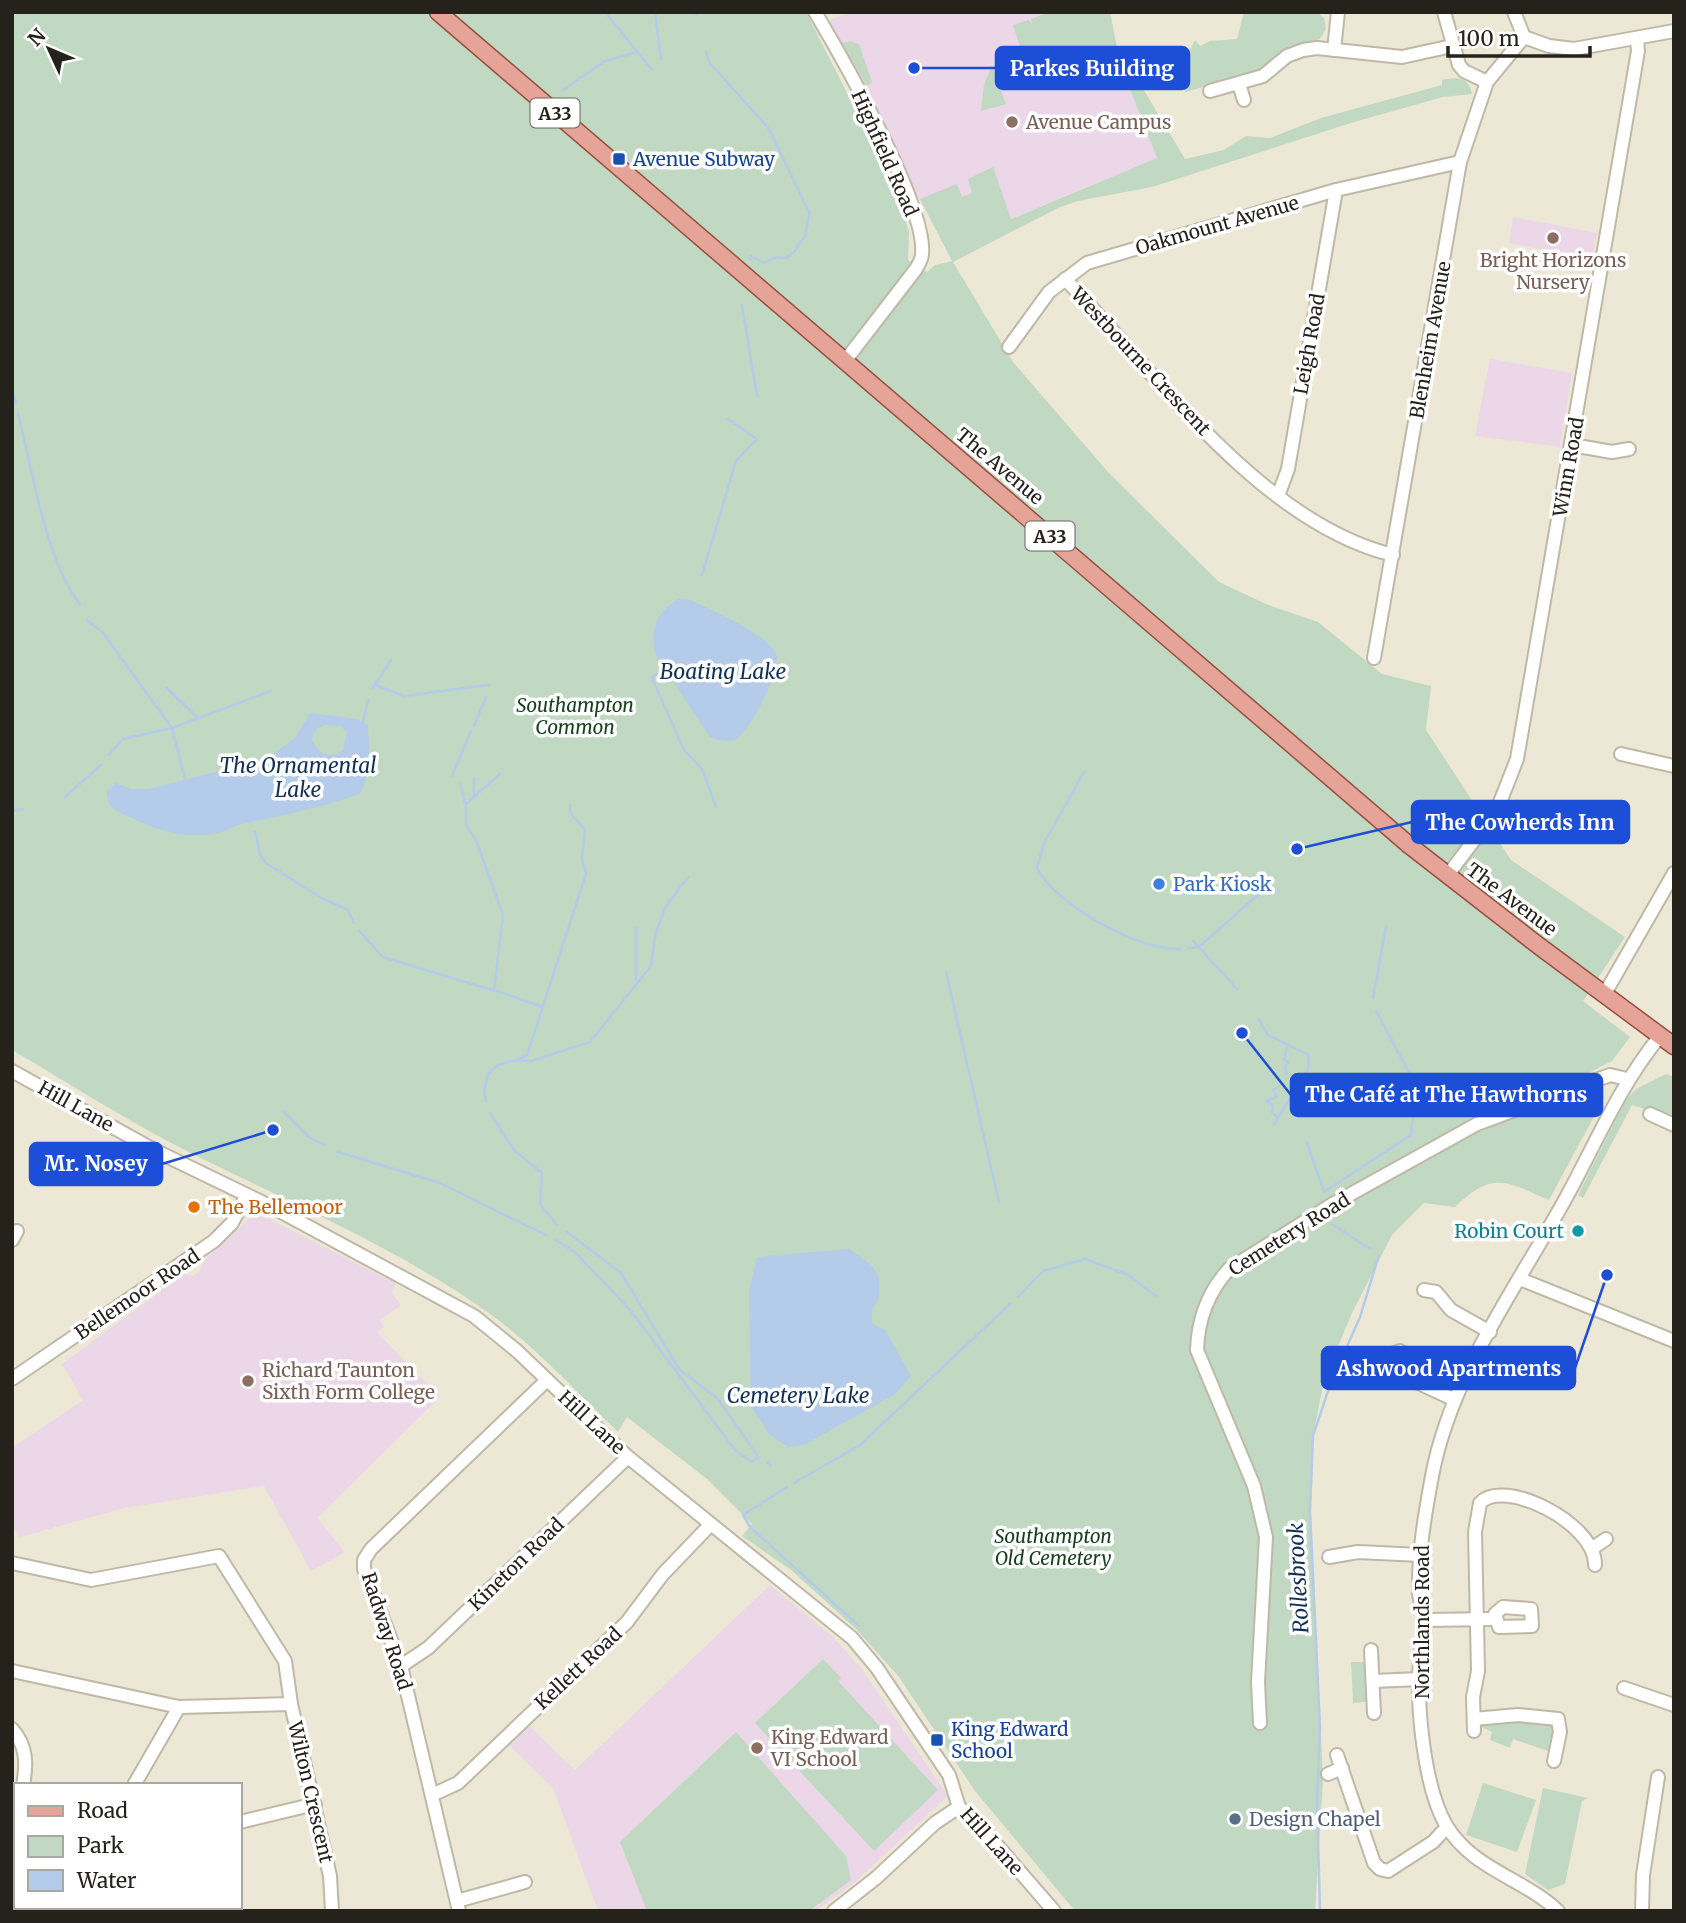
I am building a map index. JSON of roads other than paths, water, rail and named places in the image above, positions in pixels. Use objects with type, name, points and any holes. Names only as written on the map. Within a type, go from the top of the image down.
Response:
[{"type":"main road","name":"The Avenue","points":[[438,12],[1447,876],[1674,1046]]},
{"type":"street","points":[[1334,50],[1338,12]]},
{"type":"street","points":[[1444,12],[1452,46],[1464,71],[1487,82]]},
{"type":"street","points":[[1514,12],[1524,37],[1549,46],[1573,50],[1674,31]]},
{"type":"street","name":"Highfield Road","points":[[817,14],[899,173],[913,209],[922,254],[916,269],[845,361]]},
{"type":"street","name":"Blenheim Avenue","points":[[1374,658],[1394,555],[1460,162],[1487,82],[1524,37]]},
{"type":"street","name":"Winn Road","points":[[1447,876],[1497,810],[1517,760],[1638,51],[1637,39]]},
{"type":"street","points":[[1209,91],[1240,84],[1270,72],[1295,52],[1317,48],[1402,57],[1452,46]]},
{"type":"street","points":[[1240,84],[1244,100]]},
{"type":"street","name":"Oakmount Avenue","points":[[1009,347],[1038,306],[1065,279],[1087,263],[1336,190],[1460,162]]},
{"type":"street","name":"Leigh Road","points":[[1278,496],[1288,468],[1336,190]]},
{"type":"street","name":"Westbourne Crescent","points":[[1065,279],[1123,339],[1170,398],[1278,496],[1343,536],[1394,555]]},
{"type":"street","points":[[1572,445],[1612,452],[1629,449]]},
{"type":"street","points":[[1637,758],[1640,744]]},
{"type":"street","points":[[1621,754],[1674,766]]},
{"type":"street","points":[[1604,995],[1674,873]]},
{"type":"street","name":"Northlands Road","points":[[1558,1911],[1523,1885],[1475,1860],[1447,1827],[1432,1793],[1420,1679],[1426,1620],[1419,1599],[1420,1555],[1432,1475],[1453,1399],[1627,1079],[1660,1036]]},
{"type":"street","name":"Hill Lane","points":[[12,1071],[154,1150],[247,1195],[467,1312],[517,1351],[628,1457],[710,1525],[789,1584],[862,1649],[949,1775],[959,1807],[983,1829],[1054,1911]]},
{"type":"street","name":"Cemetery Road","points":[[1260,1723],[1258,1682],[1266,1537],[1254,1486],[1197,1350],[1201,1321],[1217,1282],[1229,1269],[1331,1205],[1477,1124],[1610,1075],[1627,1079]]},
{"type":"street","points":[[1650,1114],[1674,1125]]},
{"type":"street","name":"Bellemoor Road","points":[[14,1373],[208,1247],[232,1223],[247,1195]]},
{"type":"street","points":[[1520,1279],[1674,1341]]},
{"type":"street","points":[[1433,1287],[1451,1310],[1490,1332]]},
{"type":"street","name":"Radway Road","points":[[458,1906],[401,1666],[364,1569],[367,1554],[547,1380]]},
{"type":"street","points":[[1416,1381],[1453,1399]]},
{"type":"street","name":"Kineton Road","points":[[401,1666],[428,1648],[628,1457]]},
{"type":"street","points":[[1554,1761],[1562,1715],[1518,1715],[1474,1725],[1478,1671],[1475,1532],[1480,1503],[1486,1497],[1530,1502],[1560,1514],[1593,1548],[1595,1565]]},
{"type":"street","name":"Kellett Road","points":[[432,1795],[458,1783],[627,1622],[663,1574],[710,1525]]},
{"type":"street","points":[[1593,1548],[1606,1539]]},
{"type":"street","points":[[1338,1560],[1358,1552],[1420,1555]]},
{"type":"street","points":[[12,1563],[91,1580],[219,1556],[285,1661],[290,1704]]},
{"type":"street","points":[[1426,1620],[1494,1619]]},
{"type":"street","points":[[1371,1650],[1374,1713]]},
{"type":"street","name":"Wilton Crescent","points":[[12,1671],[179,1707],[290,1704],[330,1876],[332,1911]]},
{"type":"street","points":[[1373,1681],[1420,1679]]},
{"type":"street","points":[[1642,1695],[1646,1680]]},
{"type":"street","points":[[1624,1688],[1674,1705]]},
{"type":"street","points":[[135,1783],[179,1707]]},
{"type":"street","points":[[12,1729],[24,1749],[26,1767],[23,1783]]},
{"type":"street","points":[[1337,1755],[1374,1863],[1380,1869],[1388,1871],[1405,1862],[1447,1827]]},
{"type":"street","points":[[1328,1774],[1342,1768]]},
{"type":"street","points":[[1642,1911],[1643,1875],[1658,1777]]},
{"type":"street","points":[[242,1822],[315,1804]]},
{"type":"street","points":[[834,1911],[898,1859],[935,1824],[959,1807]]},
{"type":"street","points":[[458,1906],[525,1882]]},
{"type":"water","name":"Boating Lake","points":[[679,599],[691,600],[751,631],[771,646],[776,654],[777,662],[764,700],[749,725],[736,739],[726,741],[710,737],[656,655],[653,638],[656,622],[665,609]]},
{"type":"water","name":"The Ornamental Lake","points":[[310,713],[357,719],[368,725],[370,769],[360,794],[306,810],[243,823],[224,831],[199,835],[152,827],[117,810],[108,801],[107,791],[116,783],[132,789],[149,789],[266,759],[295,738]],"holes":[[[324,725],[340,726],[347,732],[343,750],[334,755],[321,752],[312,739],[316,729]]]},
{"type":"water","name":"Cemetery Lake","points":[[849,1249],[876,1272],[879,1294],[872,1309],[872,1323],[886,1331],[911,1376],[895,1394],[804,1445],[788,1447],[769,1434],[751,1406],[749,1292],[757,1257]]},
{"type":"waterway","points":[[605,12],[652,70]]},
{"type":"waterway","points":[[655,12],[661,59]]},
{"type":"waterway","points":[[563,90],[605,61],[637,52]]},
{"type":"waterway","points":[[706,52],[709,62],[769,129],[809,212],[806,234],[794,252],[786,258],[776,257],[764,263],[751,256],[750,260]]},
{"type":"waterway","points":[[742,305],[757,396]]},
{"type":"waterway","points":[[12,390],[16,403]]},
{"type":"waterway","points":[[18,414],[49,540],[68,586],[80,604]]},
{"type":"waterway","points":[[702,575],[736,461],[757,439],[728,419]]},
{"type":"waterway","points":[[87,620],[103,633],[172,728],[185,779]]},
{"type":"waterway","points":[[373,688],[391,660]]},
{"type":"waterway","points":[[658,673],[652,678],[684,750],[702,769],[716,807]]},
{"type":"waterway","points":[[375,685],[404,696],[489,685]]},
{"type":"waterway","points":[[167,688],[197,717]]},
{"type":"waterway","points":[[109,755],[123,739],[172,728],[271,691]]},
{"type":"waterway","points":[[474,726],[486,697]]},
{"type":"waterway","points":[[363,722],[368,700]]},
{"type":"waterway","points":[[452,776],[471,731]]},
{"type":"waterway","points":[[65,797],[101,765]]},
{"type":"waterway","points":[[1084,772],[1044,843],[1037,868],[1061,897],[1100,923],[1143,942],[1163,948],[1180,949]]},
{"type":"waterway","points":[[500,774],[466,804],[466,825],[476,840],[503,915],[494,990],[543,1007]]},
{"type":"waterway","points":[[474,778],[474,798]]},
{"type":"waterway","points":[[460,783],[465,803]]},
{"type":"waterway","points":[[517,1060],[527,1055],[586,874],[582,859],[585,830],[571,814],[570,805]]},
{"type":"waterway","points":[[12,811],[23,809]]},
{"type":"waterway","points":[[255,832],[260,854],[266,863],[323,899],[347,909],[354,923]]},
{"type":"waterway","points":[[486,1101],[484,1093],[488,1074],[498,1065],[515,1060],[531,1061],[590,1042],[651,966],[656,932],[666,906],[688,877]]},
{"type":"waterway","points":[[1188,948],[1199,947],[1260,893]]},
{"type":"waterway","points":[[1373,998],[1386,926]]},
{"type":"waterway","points":[[636,928],[636,980]]},
{"type":"waterway","points":[[359,931],[383,957],[492,990]]},
{"type":"waterway","points":[[1193,941],[1237,989]]},
{"type":"waterway","points":[[946,972],[999,1202]]},
{"type":"waterway","points":[[1307,1143],[1324,1192],[1411,1135],[1416,1085],[1376,1011]]},
{"type":"waterway","points":[[1259,1020],[1268,1035],[1309,1055],[1308,1070],[1274,1124]]},
{"type":"waterway","points":[[1287,1074],[1285,1067],[1288,1062],[1284,1059],[1288,1044]]},
{"type":"waterway","points":[[1278,1087],[1273,1090],[1277,1097],[1266,1101],[1273,1105],[1272,1112],[1278,1118]]},
{"type":"waterway","points":[[284,1112],[309,1137],[325,1145]]},
{"type":"waterway","points":[[490,1113],[514,1150],[542,1173],[540,1204],[557,1225]]},
{"type":"waterway","points":[[338,1152],[440,1183],[546,1235]]},
{"type":"waterway","points":[[1332,1224],[1370,1249]]},
{"type":"waterway","points":[[567,1232],[621,1273],[679,1369],[718,1399],[757,1455]]},
{"type":"waterway","points":[[556,1240],[576,1253],[631,1311],[735,1450],[751,1462],[759,1457]]},
{"type":"waterway","name":"Rollesbrook","points":[[1320,1911],[1317,1801],[1320,1728],[1310,1511],[1313,1436],[1330,1385],[1360,1317],[1379,1255]]},
{"type":"waterway","points":[[1018,1297],[1043,1271],[1085,1259],[1128,1275],[1156,1296]]},
{"type":"waterway","points":[[794,1483],[860,1445],[1010,1304]]},
{"type":"waterway","points":[[768,1463],[771,1466]]},
{"type":"waterway","points":[[787,1487],[743,1515],[750,1527],[859,1626]]},
{"type":"place","name":"Parkes Building","points":[[914,68]]},
{"type":"place","name":"Avenue Campus","points":[[1012,122]]},
{"type":"place","name":"Avenue Subway","points":[[619,159]]},
{"type":"place","name":"Bright Horizons Nursery","points":[[1553,238]]},
{"type":"place","name":"The Cowherds Inn","points":[[1297,849]]},
{"type":"place","name":"Park Kiosk","points":[[1159,884]]},
{"type":"place","name":"The Café at The Hawthorns","points":[[1242,1033]]},
{"type":"place","name":"Mr. Nosey","points":[[273,1130]]},
{"type":"place","name":"The Bellemoor","points":[[194,1207]]},
{"type":"place","name":"Robin Court","points":[[1578,1231]]},
{"type":"place","name":"Ashwood Apartments","points":[[1607,1275]]},
{"type":"place","name":"Richard Taunton Sixth Form College","points":[[248,1381]]},
{"type":"place","name":"King Edward School","points":[[937,1740]]},
{"type":"place","name":"King Edward VI School","points":[[757,1748]]},
{"type":"place","name":"Design Chapel","points":[[1235,1819]]},
{"type":"park label","name":"Southampton Common","points":[[575,716]]},
{"type":"park label","name":"Southampton Old Cemetery","points":[[1053,1547]]}]
